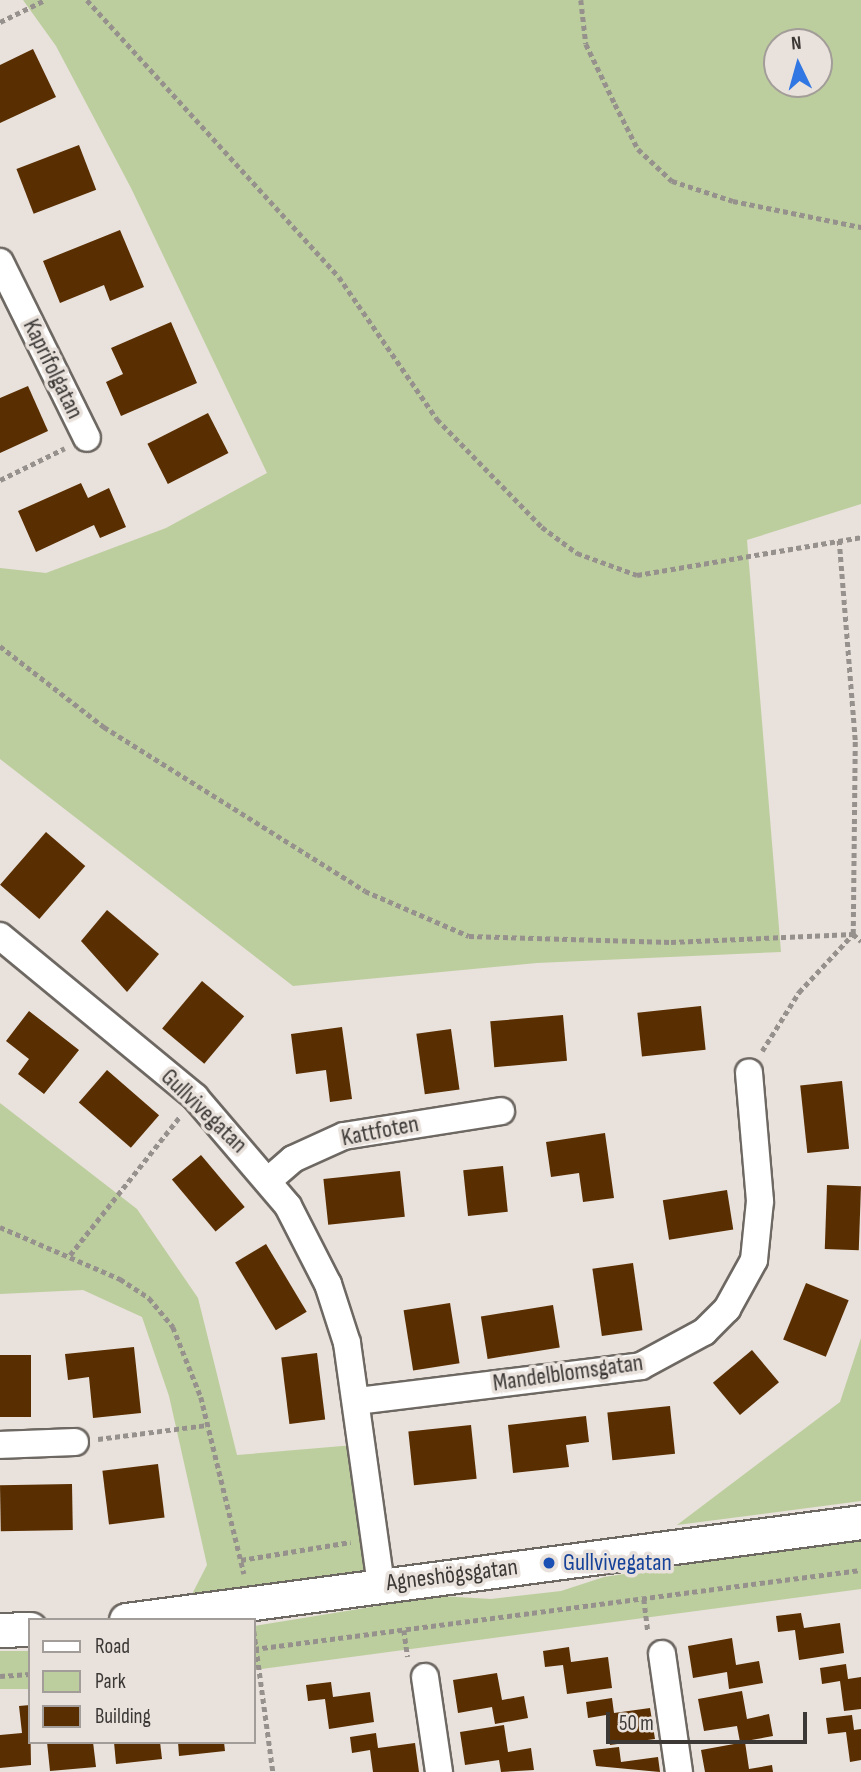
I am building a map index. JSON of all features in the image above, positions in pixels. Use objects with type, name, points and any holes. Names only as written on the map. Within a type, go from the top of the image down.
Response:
[{"type":"street","name":"Kaprifolgatan","points":[[0,262],[87,438]]},
{"type":"street","name":"Gullvivegatan","points":[[0,936],[195,1097],[270,1180],[328,1284],[357,1401],[381,1585]]},
{"type":"street","name":"Mandelblomsgatan","points":[[357,1401],[641,1366],[704,1332],[727,1309],[754,1260],[760,1201],[749,1072]]},
{"type":"street","name":"Kattfoten","points":[[270,1180],[293,1159],[344,1136],[501,1111]]},
{"type":"street","points":[[0,1445],[75,1442]]},
{"type":"street","name":"Agneshögsgatan","points":[[210,1618],[252,1617],[381,1585],[861,1522]]},
{"type":"street","points":[[0,1630],[28,1629]]},
{"type":"street","points":[[662,1654],[679,1772]]},
{"type":"street","points":[[425,1677],[439,1772]]},
{"type":"path","points":[[0,22],[45,0]]},
{"type":"path","points":[[87,0],[339,276],[437,419],[542,527],[577,553],[637,575],[861,537]]},
{"type":"path","points":[[581,0],[586,44],[615,104],[638,149],[672,181],[733,201],[861,227]]},
{"type":"path","points":[[0,480],[87,438]]},
{"type":"path","points":[[749,1072],[799,992],[853,934],[855,740],[839,541]]},
{"type":"path","points":[[0,646],[104,727],[365,891],[469,936],[671,942],[853,934],[861,941]]},
{"type":"path","points":[[70,1255],[195,1097]]},
{"type":"path","points":[[0,1227],[70,1255],[149,1297],[173,1327],[208,1425],[252,1617]]},
{"type":"path","points":[[75,1442],[208,1425]]},
{"type":"path","points":[[241,1560],[375,1538]]},
{"type":"path","points":[[256,1649],[861,1570]]},
{"type":"path","points":[[644,1599],[648,1637],[662,1654]]},
{"type":"path","points":[[256,1656],[273,1772]]},
{"type":"path","points":[[0,1676],[28,1675]]},
{"type":"green space","points":[[23,0],[861,0],[861,504],[747,540],[781,952],[537,963],[293,986],[0,759],[0,568],[46,573],[166,528],[267,473],[131,188],[56,46]]},
{"type":"green space","points":[[0,1103],[137,1209],[198,1298],[237,1455],[366,1444],[392,1574],[188,1602],[207,1565],[169,1396],[142,1317],[83,1290],[0,1294]]},
{"type":"green space","points":[[861,1338],[861,1501],[677,1525],[840,1402]]},
{"type":"green space","points":[[861,1539],[861,1589],[256,1670],[256,1626],[439,1596],[491,1599],[561,1591],[604,1577]]},
{"type":"green space","points":[[0,1651],[28,1651],[28,1689],[0,1689]]},
{"type":"building","points":[[33,49],[56,97],[0,123],[0,65]]},
{"type":"building","points":[[79,145],[96,190],[34,214],[16,169]]},
{"type":"building","points":[[120,230],[144,287],[110,301],[104,285],[60,303],[43,261]]},
{"type":"building","points":[[171,322],[197,383],[121,416],[106,382],[123,374],[111,348]]},
{"type":"building","points":[[28,386],[48,431],[0,453],[0,398]]},
{"type":"building","points":[[208,413],[228,453],[168,484],[147,444]]},
{"type":"building","points":[[81,483],[88,498],[109,488],[126,527],[100,538],[94,525],[36,552],[18,511]]},
{"type":"building","points":[[46,832],[85,866],[39,919],[0,885]]},
{"type":"building","points":[[107,910],[159,954],[127,992],[81,941]]},
{"type":"building","points":[[202,981],[244,1016],[204,1064],[162,1028]]},
{"type":"building","points":[[701,1006],[706,1050],[642,1056],[637,1013]]},
{"type":"building","points":[[29,1011],[79,1050],[44,1094],[18,1074],[29,1059],[6,1041]]},
{"type":"building","points":[[563,1015],[567,1061],[494,1067],[490,1021]]},
{"type":"building","points":[[342,1027],[352,1099],[330,1102],[326,1070],[296,1074],[291,1034]]},
{"type":"building","points":[[451,1029],[459,1089],[425,1094],[416,1034]]},
{"type":"building","points":[[107,1070],[159,1115],[131,1148],[79,1102]]},
{"type":"building","points":[[842,1081],[849,1149],[807,1153],[800,1085]]},
{"type":"building","points":[[605,1133],[614,1198],[583,1202],[579,1173],[551,1177],[546,1142]]},
{"type":"building","points":[[201,1155],[245,1207],[216,1232],[172,1179]]},
{"type":"building","points":[[503,1166],[508,1212],[468,1216],[463,1170]]},
{"type":"building","points":[[400,1171],[405,1217],[328,1225],[323,1179]]},
{"type":"building","points":[[827,1185],[861,1186],[859,1250],[825,1249]]},
{"type":"building","points":[[727,1190],[733,1230],[669,1240],[663,1200]]},
{"type":"building","points":[[266,1244],[307,1312],[276,1330],[235,1263]]},
{"type":"building","points":[[633,1263],[642,1330],[602,1336],[592,1269]]},
{"type":"building","points":[[806,1283],[849,1300],[826,1357],[783,1340]]},
{"type":"building","points":[[450,1303],[460,1363],[413,1371],[404,1310]]},
{"type":"building","points":[[553,1305],[560,1347],[488,1359],[481,1316]]},
{"type":"building","points":[[134,1347],[141,1413],[93,1418],[89,1377],[68,1380],[65,1354]]},
{"type":"building","points":[[752,1350],[779,1382],[740,1415],[713,1383]]},
{"type":"building","points":[[317,1353],[325,1420],[289,1424],[281,1357]]},
{"type":"building","points":[[0,1355],[31,1355],[31,1417],[0,1417]]},
{"type":"building","points":[[670,1406],[675,1454],[612,1460],[607,1413]]},
{"type":"building","points":[[586,1416],[589,1442],[566,1445],[569,1467],[513,1473],[508,1425]]},
{"type":"building","points":[[471,1425],[477,1479],[414,1485],[408,1432]]},
{"type":"building","points":[[158,1464],[165,1518],[109,1524],[102,1471]]},
{"type":"building","points":[[72,1484],[73,1530],[1,1531],[0,1485]]},
{"type":"building","points":[[801,1613],[804,1628],[840,1623],[844,1653],[799,1660],[795,1630],[778,1632],[776,1616]]},
{"type":"building","points":[[732,1638],[736,1665],[759,1661],[763,1683],[729,1689],[727,1672],[693,1678],[688,1646]]},
{"type":"building","points":[[569,1647],[571,1662],[608,1657],[612,1688],[567,1694],[563,1665],[545,1667],[543,1651]]},
{"type":"building","points":[[846,1664],[848,1679],[861,1677],[861,1709],[844,1711],[840,1681],[822,1684],[820,1668]]},
{"type":"building","points":[[497,1673],[502,1700],[524,1696],[528,1718],[495,1724],[492,1707],[458,1713],[453,1680]]},
{"type":"building","points":[[331,1682],[333,1697],[370,1692],[374,1722],[329,1729],[325,1699],[308,1701],[306,1685]]},
{"type":"building","points":[[742,1691],[747,1719],[769,1714],[773,1736],[740,1742],[737,1726],[704,1731],[698,1699]]},
{"type":"building","points":[[612,1698],[614,1713],[650,1708],[655,1739],[610,1745],[606,1715],[588,1718],[586,1702]]},
{"type":"building","points":[[28,1705],[31,1765],[0,1768],[0,1735],[22,1733],[19,1706]]},
{"type":"building","points":[[852,1715],[854,1730],[861,1729],[861,1760],[850,1762],[846,1732],[828,1734],[826,1718]]},
{"type":"building","points":[[504,1725],[508,1752],[531,1748],[534,1770],[501,1772],[499,1760],[465,1765],[460,1732]]},
{"type":"building","points":[[376,1733],[378,1748],[415,1743],[419,1772],[373,1772],[370,1750],[352,1753],[350,1737]]},
{"type":"building","points":[[745,1742],[749,1769],[772,1765],[773,1772],[705,1772],[701,1750]]},
{"type":"building","points":[[47,1744],[93,1744],[96,1767],[50,1771]]},
{"type":"building","points":[[114,1744],[160,1744],[162,1759],[116,1764]]},
{"type":"building","points":[[178,1744],[224,1744],[225,1751],[179,1756]]},
{"type":"building","points":[[619,1747],[621,1762],[658,1757],[660,1772],[596,1766],[593,1750]]},
{"type":"place","name":"Gullvivegatan","points":[[549,1563]]}]
